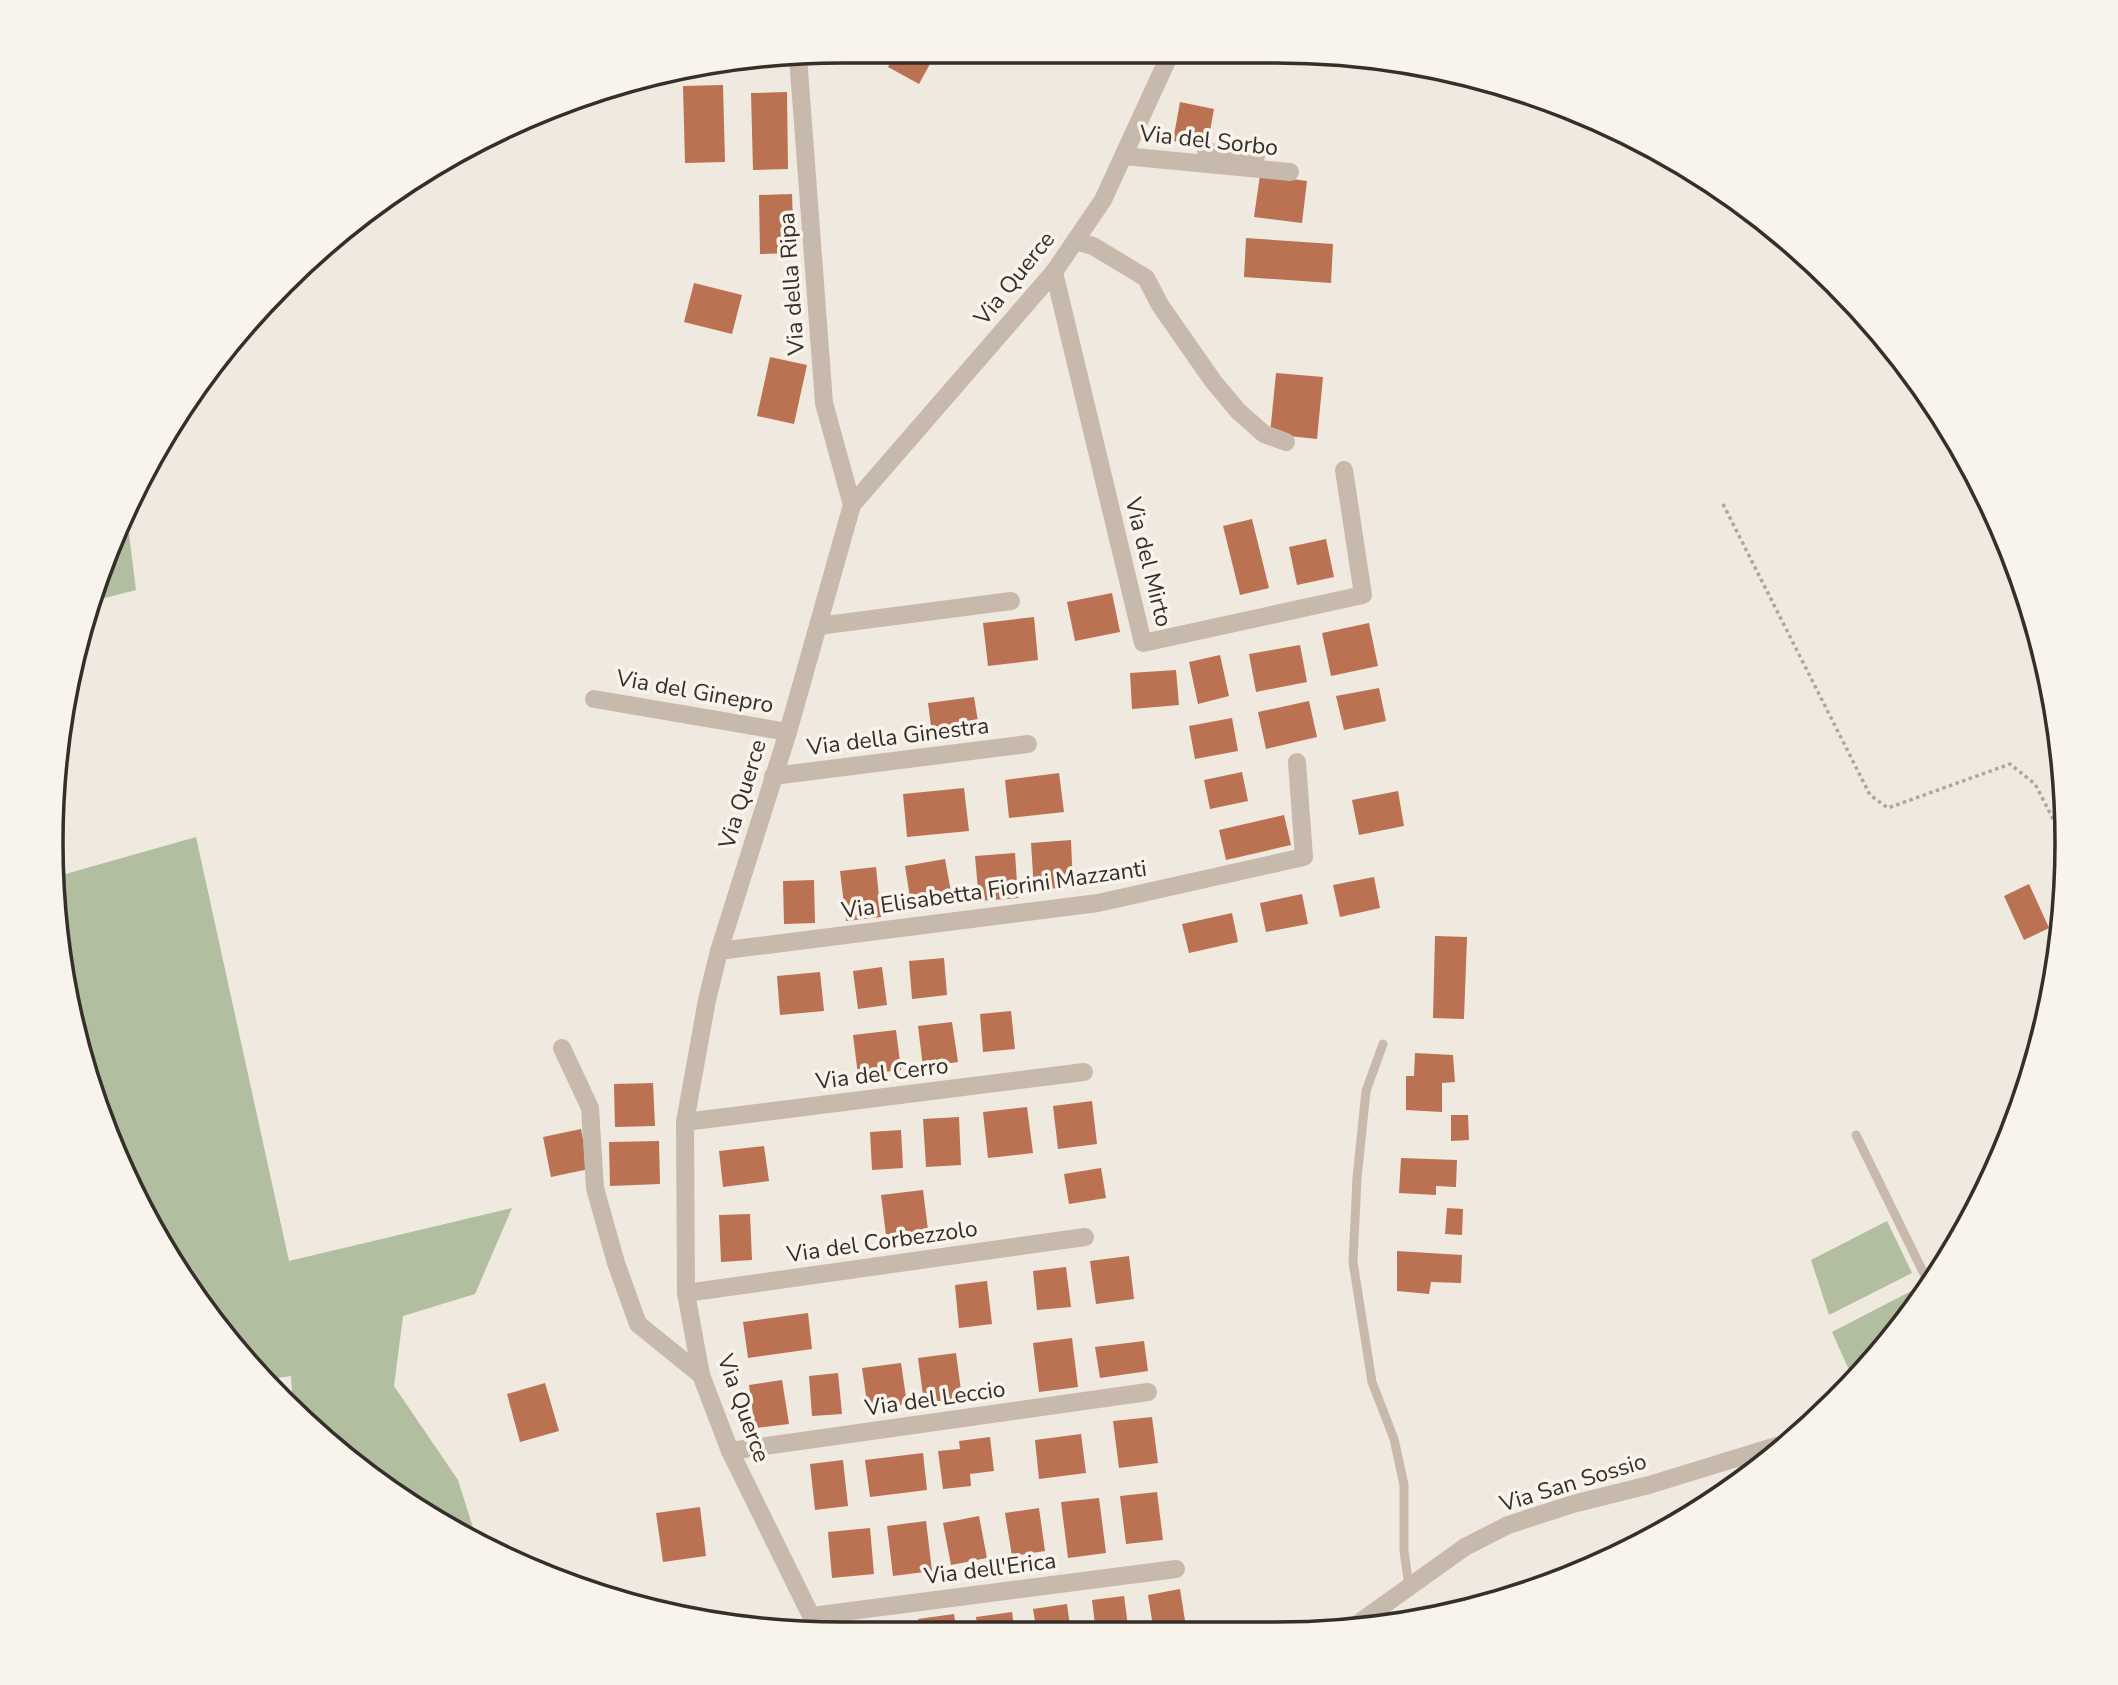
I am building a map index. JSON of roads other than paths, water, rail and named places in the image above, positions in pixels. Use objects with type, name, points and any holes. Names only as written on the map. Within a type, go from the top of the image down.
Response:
[{"type":"street","name":"Via Querce","points":[[813,1621],[730,1451],[701,1375],[686,1293],[685,1122],[707,1000],[719,951],[788,732],[852,505],[1054,272],[1076,242],[1103,200],[1166,63]]},
{"type":"street","name":"Via della Ripa","points":[[799,65],[824,403],[852,505]]},
{"type":"street","points":[[1127,151],[1256,156]]},
{"type":"street","name":"Via del Sorbo","points":[[1127,151],[1290,172]]},
{"type":"street","points":[[1076,242],[1093,246],[1146,278],[1160,305],[1213,381],[1238,411],[1265,434],[1286,442]]},
{"type":"street","name":"Via del Mirto","points":[[1054,272],[1143,643],[1363,595],[1344,470]]},
{"type":"street","points":[[818,626],[1011,601]]},
{"type":"street","name":"Via del Ginepro","points":[[594,699],[788,732]]},
{"type":"street","name":"Via della Ginestra","points":[[773,776],[1028,744]]},
{"type":"street","name":"Via Elisabetta Fiorini Mazzanti","points":[[719,951],[1098,903],[1304,857],[1297,762]]},
{"type":"street","points":[[562,1048],[590,1108],[595,1188],[616,1263],[638,1324],[701,1375]]},
{"type":"street","name":"Via del Cerro","points":[[685,1122],[1084,1072]]},
{"type":"street","name":"Via del Corbezzolo","points":[[686,1293],[1085,1237]]},
{"type":"street","name":"Via del Leccio","points":[[730,1451],[1148,1392]]},
{"type":"street","name":"Via San Sossio","points":[[1370,1616],[1465,1547],[1508,1525],[1764,1450]]},
{"type":"street","name":"Via dell'Erica","points":[[831,1622],[1175,1569]]},
{"type":"lane","points":[[1383,1044],[1366,1091],[1357,1178],[1353,1262],[1372,1382],[1394,1439],[1404,1485],[1404,1551],[1409,1588]]},
{"type":"lane","points":[[1856,1135],[1924,1276]]}]
